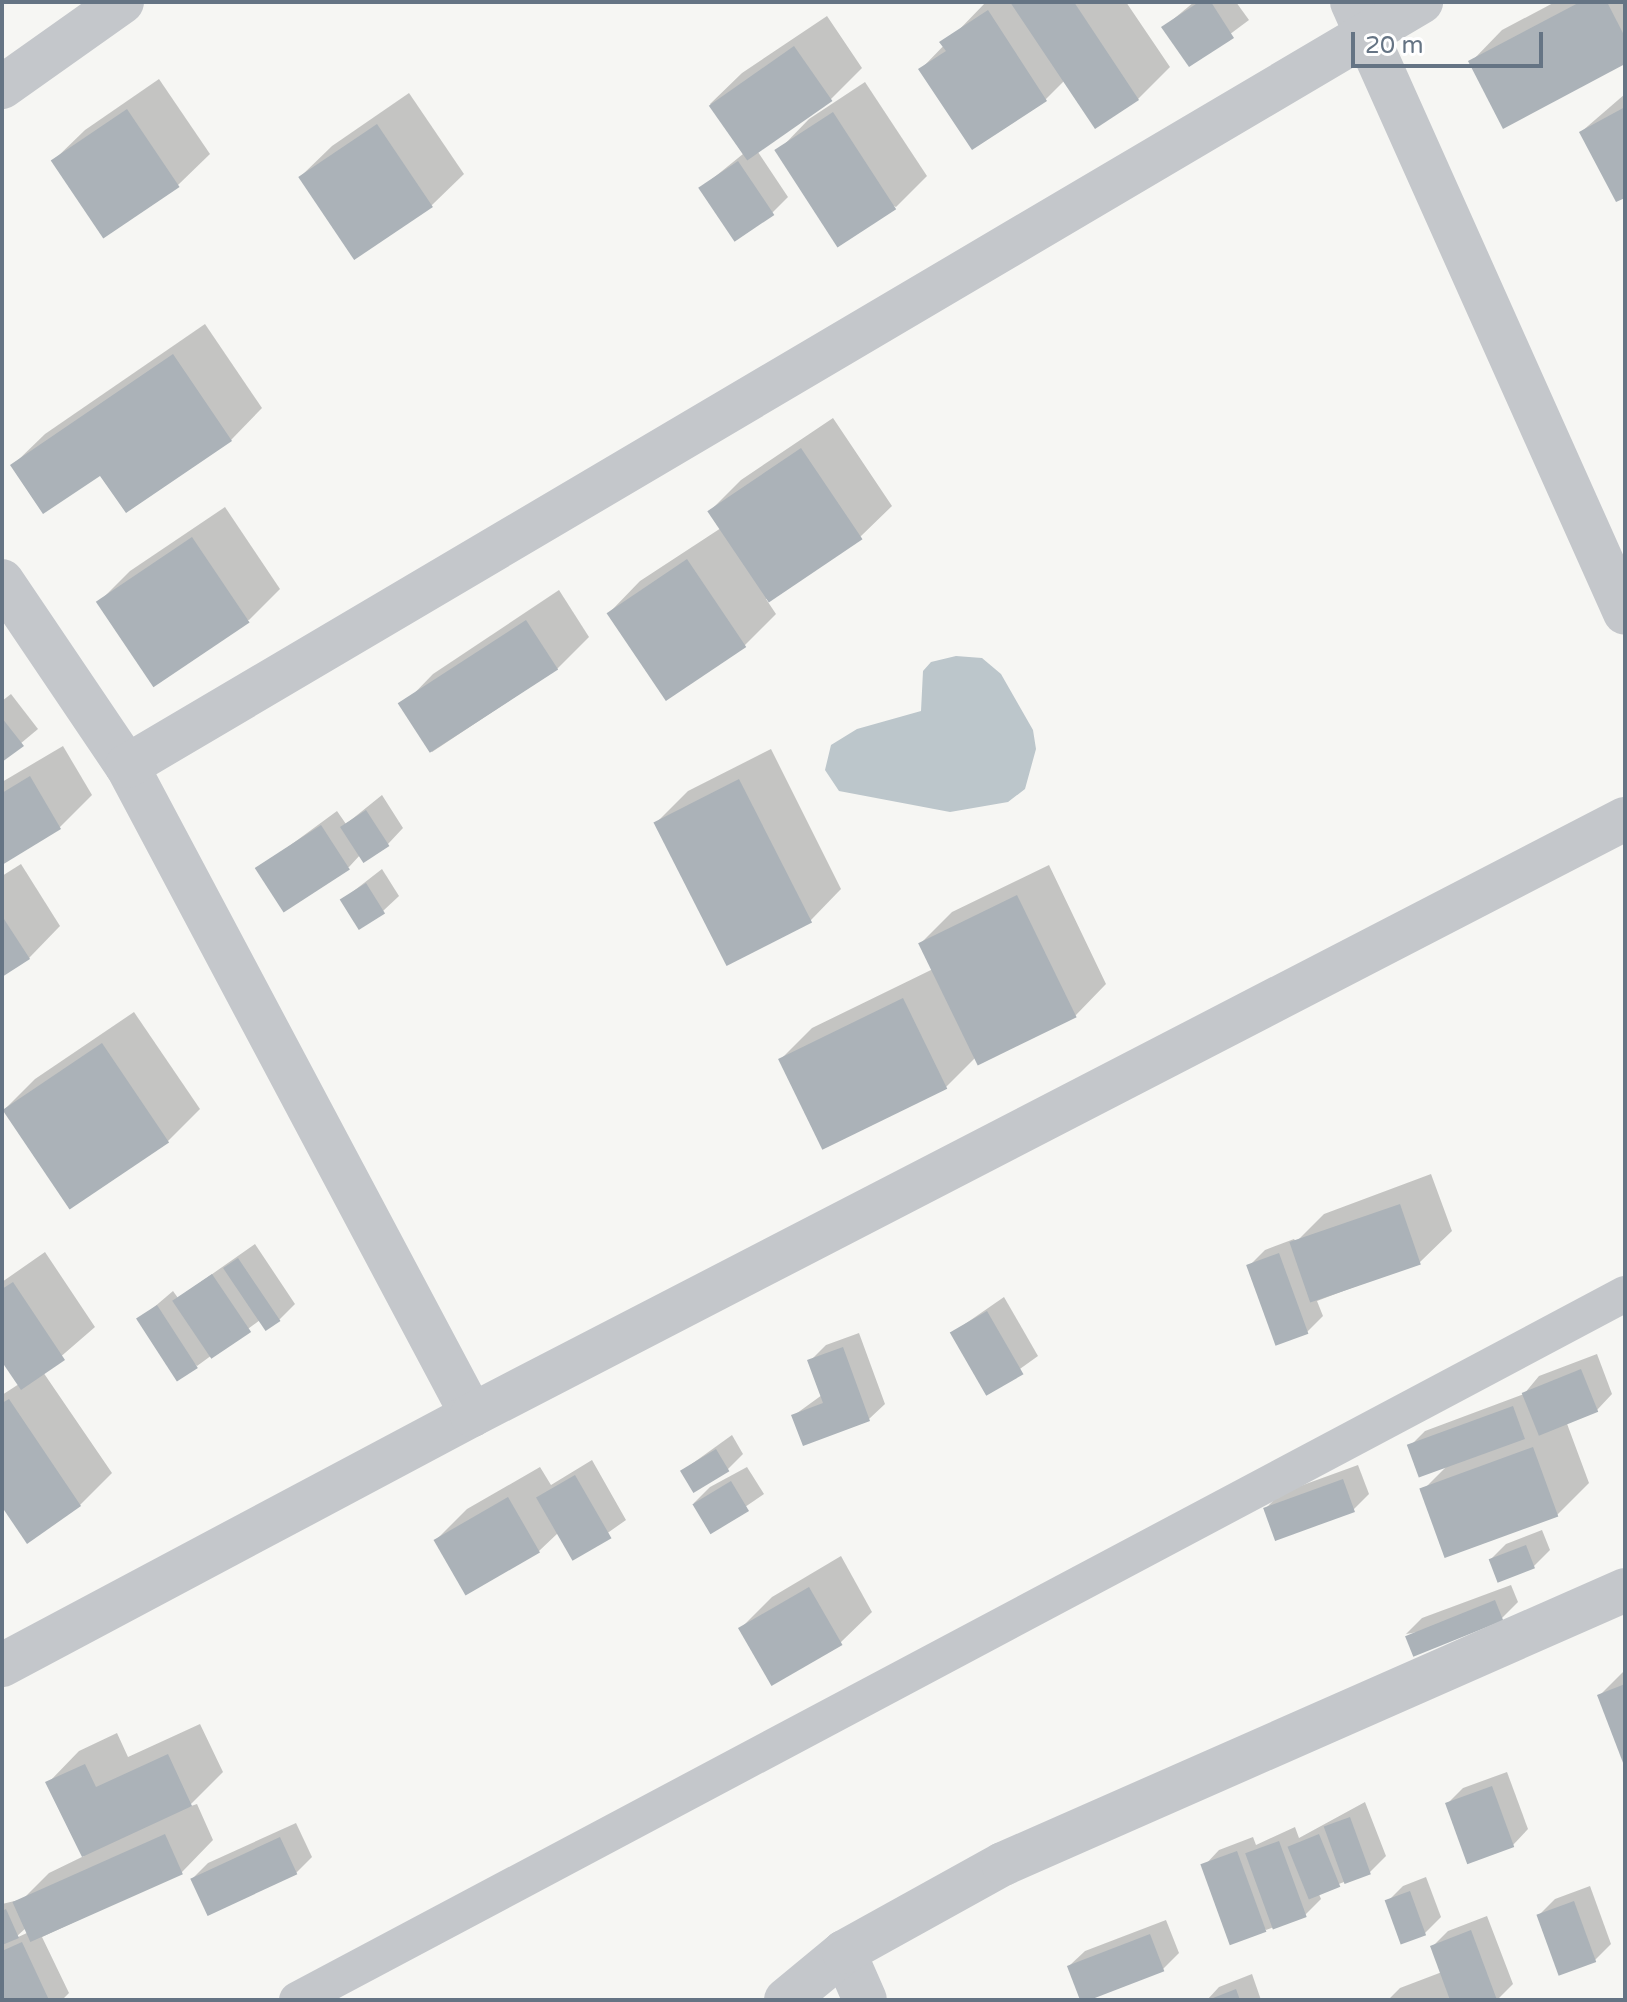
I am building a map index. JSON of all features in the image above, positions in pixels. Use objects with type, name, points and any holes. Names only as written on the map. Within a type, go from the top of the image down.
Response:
[{"type":"street","points":[[2,87],[122,2]]},
{"type":"street","points":[[127,766],[1358,20],[1421,2]]},
{"type":"street","points":[[1358,20],[1625,613]]},
{"type":"street","points":[[2,581],[15,626],[127,766],[472,1415]]},
{"type":"street","points":[[2,1665],[472,1415],[1625,819]]},
{"type":"street","points":[[786,2000],[844,1952],[1003,1864],[1625,1590]]},
{"type":"street","points":[[844,1952],[865,2000]]},
{"type":"lane","points":[[297,2000],[1625,1294]]},
{"type":"shaded area","points":[[956,656],[982,658],[1001,674],[1033,730],[1036,749],[1025,789],[1008,802],[950,812],[839,791],[825,770],[831,745],[857,729],[921,711],[923,671],[931,662]]},
{"type":"building","points":[[1010,2],[1074,2],[1139,100],[1095,129]]},
{"type":"building","points":[[1199,2],[1211,2],[1234,38],[1189,67],[1161,27]]},
{"type":"building","points":[[1580,2],[1607,2],[1625,37],[1625,64],[1503,129],[1468,61]]},
{"type":"building","points":[[988,10],[1047,101],[972,150],[918,69],[946,51],[939,42]]},
{"type":"building","points":[[794,46],[832,101],[747,161],[709,106]]},
{"type":"building","points":[[1625,107],[1625,198],[1616,202],[1579,132]]},
{"type":"building","points":[[127,109],[180,187],[103,238],[51,160]]},
{"type":"building","points":[[833,112],[896,209],[837,247],[774,150]]},
{"type":"building","points":[[377,124],[433,207],[354,260],[298,177]]},
{"type":"building","points":[[738,161],[774,215],[735,242],[698,188]]},
{"type":"building","points":[[173,354],[232,441],[126,513],[100,476],[43,514],[10,465]]},
{"type":"building","points":[[801,448],[863,539],[769,602],[707,511]]},
{"type":"building","points":[[192,537],[250,622],[153,687],[96,602]]},
{"type":"building","points":[[687,559],[746,647],[666,701],[607,613]]},
{"type":"building","points":[[526,620],[558,669],[430,753],[398,703]]},
{"type":"building","points":[[2,718],[24,746],[2,762]]},
{"type":"building","points":[[30,776],[61,829],[2,865],[2,793]]},
{"type":"building","points":[[739,779],[812,922],[727,966],[653,823]]},
{"type":"building","points":[[366,810],[389,846],[363,863],[340,827]]},
{"type":"building","points":[[321,825],[350,869],[284,912],[255,868]]},
{"type":"building","points":[[366,883],[385,914],[359,930],[340,899]]},
{"type":"building","points":[[1017,895],[1077,1017],[978,1065],[918,943]]},
{"type":"building","points":[[2,916],[30,959],[2,977]]},
{"type":"building","points":[[903,998],[947,1089],[822,1150],[778,1059]]},
{"type":"building","points":[[102,1043],[169,1142],[70,1210],[3,1110]]},
{"type":"building","points":[[1400,1204],[1421,1265],[1310,1303],[1289,1242]]},
{"type":"building","points":[[1279,1253],[1308,1334],[1276,1346],[1246,1265]]},
{"type":"building","points":[[238,1258],[280,1321],[266,1331],[223,1268]]},
{"type":"building","points":[[212,1274],[251,1332],[211,1359],[172,1301]]},
{"type":"building","points":[[13,1282],[65,1360],[21,1390],[2,1362],[2,1289]]},
{"type":"building","points":[[157,1305],[198,1368],[177,1382],[136,1319]]},
{"type":"building","points":[[987,1311],[1023,1374],[986,1396],[950,1332]]},
{"type":"building","points":[[843,1347],[870,1421],[803,1446],[791,1415],[823,1403],[807,1360]]},
{"type":"building","points":[[1581,1369],[1598,1412],[1539,1436],[1522,1393]]},
{"type":"building","points":[[9,1399],[81,1506],[27,1544],[2,1507],[2,1403]]},
{"type":"building","points":[[1513,1406],[1525,1439],[1419,1478],[1407,1445]]},
{"type":"building","points":[[1533,1447],[1558,1517],[1445,1558],[1419,1488]]},
{"type":"building","points":[[716,1449],[729,1471],[693,1493],[680,1471]]},
{"type":"building","points":[[575,1475],[612,1538],[573,1561],[536,1498]]},
{"type":"building","points":[[1343,1479],[1355,1512],[1275,1541],[1263,1508]]},
{"type":"building","points":[[731,1481],[749,1511],[710,1534],[692,1504]]},
{"type":"building","points":[[508,1497],[540,1552],[466,1595],[434,1540]]},
{"type":"building","points":[[1526,1545],[1535,1568],[1498,1583],[1489,1559]]},
{"type":"building","points":[[809,1587],[843,1645],[771,1686],[738,1628]]},
{"type":"building","points":[[1495,1600],[1503,1620],[1413,1657],[1405,1636]]},
{"type":"building","points":[[1625,1684],[1625,1768],[1597,1695]]},
{"type":"building","points":[[168,1754],[192,1806],[82,1857],[45,1782],[85,1764],[96,1787]]},
{"type":"building","points":[[1492,1786],[1514,1847],[1467,1864],[1445,1803]]},
{"type":"building","points":[[1350,1817],[1371,1874],[1345,1884],[1324,1827]]},
{"type":"building","points":[[165,1834],[183,1874],[30,1942],[12,1902]]},
{"type":"building","points":[[1319,1834],[1340,1887],[1309,1900],[1287,1847]]},
{"type":"building","points":[[280,1837],[297,1874],[208,1916],[190,1879]]},
{"type":"building","points":[[1279,1841],[1307,1917],[1273,1929],[1245,1853]]},
{"type":"building","points":[[1237,1851],[1266,1932],[1230,1945],[1200,1864]]},
{"type":"building","points":[[1410,1891],[1426,1935],[1401,1944],[1385,1900]]},
{"type":"building","points":[[1574,1901],[1596,1962],[1559,1976],[1536,1915]]},
{"type":"building","points":[[6,1909],[19,1938],[2,1945],[2,1911]]},
{"type":"building","points":[[1471,1930],[1497,2000],[1450,2000],[1430,1946]]},
{"type":"building","points":[[1150,1934],[1164,1971],[1090,2000],[1080,2000],[1067,1966]]},
{"type":"building","points":[[22,1942],[49,2000],[2,2000],[2,1951]]},
{"type":"building","points":[[1236,1989],[1240,2000],[1208,2000]]}]
